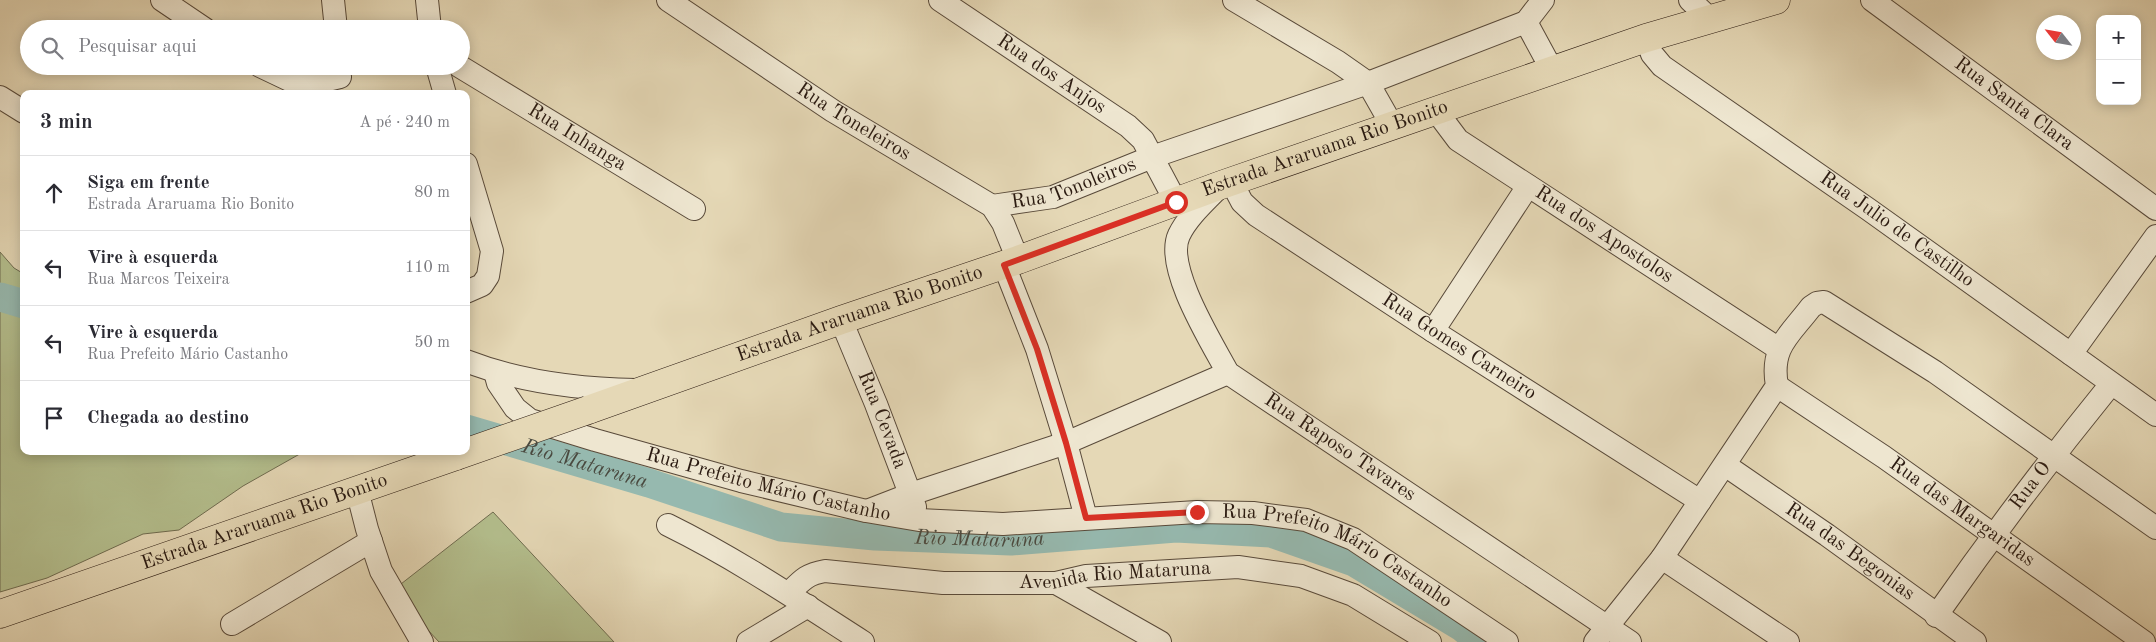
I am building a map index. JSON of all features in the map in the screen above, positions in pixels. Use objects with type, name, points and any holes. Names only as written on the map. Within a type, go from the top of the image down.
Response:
[{"type":"main road","name":"Estrada Araruama Rio Bonito","points":[[470,451],[1011,262],[1226,183],[1437,112],[1552,70],[1646,38],[1776,0]]},
{"type":"main road","name":"Estrada Araruama Rio Bonito","points":[[0,614],[459,455]]},
{"type":"street","points":[[162,0],[192,20]]},
{"type":"street","points":[[333,0],[335,20]]},
{"type":"street","points":[[427,0],[429,20]]},
{"type":"street","name":"Rua Toneleiros","points":[[668,0],[834,111],[992,206],[1003,222],[1011,262],[1066,443],[1086,518]]},
{"type":"street","name":"Rua dos Anjos","points":[[940,0],[1128,126],[1143,140],[1176,202]]},
{"type":"street","points":[[1234,0],[1338,62],[1368,83],[1393,127]]},
{"type":"street","points":[[1152,157],[1368,83],[1526,22],[1543,0]]},
{"type":"street","points":[[1690,0],[1710,19]]},
{"type":"street","name":"Rua Santa Clara","points":[[1872,0],[2156,209]]},
{"type":"street","points":[[1526,22],[1552,70]]},
{"type":"street","name":"Rua Julio de Castilho","points":[[1646,38],[1652,54],[1662,66],[1868,209],[2111,384],[2152,405]]},
{"type":"street","name":"Rua Inhanga","points":[[470,73],[694,209]]},
{"type":"street","points":[[275,75],[299,90],[341,79]]},
{"type":"street","points":[[440,75],[444,90]]},
{"type":"street","points":[[0,98],[20,110]]},
{"type":"street","name":"Rua dos Apostolos","points":[[1437,112],[1458,140],[1779,349]]},
{"type":"street","name":"Rua Tonoleiros","points":[[992,206],[1052,197],[1152,157]]},
{"type":"street","points":[[470,178],[492,252],[488,276],[482,285],[470,290]]},
{"type":"street","name":"Rua Gomes Carneiro","points":[[1226,183],[1256,215],[1433,331],[1700,501]]},
{"type":"street","name":"Rua Raposo Tavares","points":[[1226,183],[1179,236],[1175,255],[1184,284],[1200,321],[1228,373],[1601,634],[1630,642]]},
{"type":"street","points":[[1433,331],[1528,186]]},
{"type":"street","points":[[2070,354],[2156,236]]},
{"type":"street","points":[[1601,634],[1662,558],[1725,465],[1776,386],[1775,357],[1779,349],[1811,307],[1817,303],[1824,302],[1935,372],[2156,528]]},
{"type":"street","name":"Rua Cevada","points":[[841,320],[911,494],[919,520]]},
{"type":"street","points":[[470,363],[494,372],[580,388],[644,390]]},
{"type":"street","name":"Rua Prefeito Mário Castanho","points":[[494,372],[498,383],[514,408],[530,420],[741,481],[866,511],[919,520],[1003,524],[1197,512],[1254,513],[1306,520],[1353,539],[1507,642]]},
{"type":"street","points":[[866,511],[911,494],[1066,443],[1228,373]]},
{"type":"street","name":"Rua O","points":[[1936,616],[1993,534],[2053,455],[2111,384]]},
{"type":"street","name":"Rua das Margaridas","points":[[1776,386],[1884,457],[2144,642]]},
{"type":"street","name":"Rua das Begonias","points":[[1725,465],[1827,535],[1974,642]]},
{"type":"street","points":[[357,490],[381,571],[422,642]]},
{"type":"street","points":[[668,525],[714,548],[790,593],[863,642]]},
{"type":"street","points":[[232,624],[371,541]]},
{"type":"street","points":[[1662,558],[1788,642]]},
{"type":"street","name":"Avenida Rio Mataruna","points":[[790,593],[803,579],[812,573],[825,571],[942,583],[1056,583],[1086,576],[1113,573],[1238,566],[1300,576],[1353,595],[1430,642]]},
{"type":"street","points":[[1056,583],[1160,642]]},
{"type":"street","points":[[748,642],[808,606]]},
{"type":"green space","points":[[0,252],[14,268],[20,272],[20,455],[298,455],[243,486],[179,530],[143,534],[47,578],[0,592]]},
{"type":"green space","points":[[493,512],[614,642],[439,642],[392,591]]},
{"type":"waterway","name":"Rio Mataruna","points":[[0,297],[20,303]]},
{"type":"waterway","name":"Rio Mataruna","points":[[470,430],[649,483],[781,527],[875,536],[1011,541],[1176,528],[1271,533],[1354,562],[1462,627],[1480,642]]},
{"type":"route","points":[[1176,202],[1004,265],[1037,349],[1066,443],[1086,518],[1197,512]]}]
